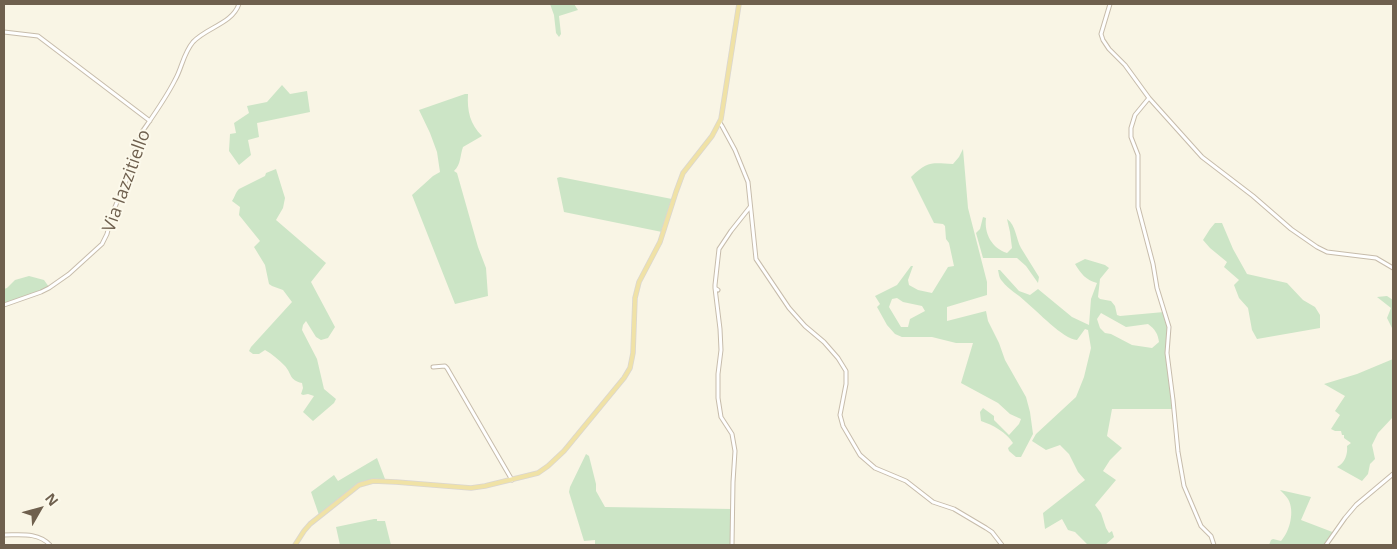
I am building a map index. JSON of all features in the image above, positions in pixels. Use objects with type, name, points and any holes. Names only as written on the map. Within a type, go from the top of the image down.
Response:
[{"type":"main road","points":[[295,545],[310,524],[354,489],[366,483],[373,481],[396,482],[471,488],[538,473],[555,460],[624,378],[628,372],[633,352],[635,298],[639,282],[660,242],[682,175],[720,123],[739,4]]},
{"type":"street","name":"Via Iazzitiello","points":[[4,305],[49,288],[69,274],[102,244],[107,234],[116,203],[129,174],[138,140],[172,86],[185,54],[202,34],[233,16],[240,4]]},
{"type":"street","points":[[1110,4],[1102,34],[1103,40],[1125,65],[1149,98],[1202,158],[1316,247],[1327,252],[1376,258],[1393,268]]},
{"type":"street","points":[[4,32],[38,36],[150,121]]},
{"type":"street","points":[[1149,98],[1135,115],[1131,128],[1131,137],[1138,155],[1138,207],[1153,264],[1156,288],[1169,327],[1167,353],[1178,452],[1184,486],[1201,526],[1211,536],[1214,545]]},
{"type":"street","points":[[720,123],[745,173],[749,190],[755,255],[759,265],[789,308],[805,326],[824,342],[846,371],[846,384],[840,415],[860,455],[875,468],[909,483],[933,502],[954,509],[986,528],[992,532],[1002,545]]},
{"type":"street","points":[[732,545],[735,447],[730,430],[721,417],[718,398],[721,350],[716,289],[717,258],[719,249],[731,231],[751,207]]},
{"type":"street","points":[[433,367],[445,366],[448,370],[512,480]]},
{"type":"street","points":[[1326,545],[1356,505],[1393,474]]},
{"type":"street","points":[[4,534],[31,535],[41,538],[50,545]]},
{"type":"green space","points":[[550,4],[574,4],[578,10],[559,16],[561,34],[559,37],[556,33],[554,15]]},
{"type":"green space","points":[[282,85],[290,94],[307,91],[310,112],[257,123],[259,137],[248,140],[251,155],[239,165],[229,151],[230,134],[236,133],[234,123],[249,113],[247,106],[267,102]]},
{"type":"green space","points":[[468,94],[468,106],[472,122],[482,136],[463,147],[459,163],[454,171],[457,173],[478,247],[486,268],[488,296],[455,304],[412,195],[440,172],[437,152],[419,110]]},
{"type":"green space","points":[[963,149],[968,208],[987,282],[987,295],[947,307],[947,321],[986,311],[988,321],[1005,360],[1026,397],[1030,412],[1033,434],[1021,457],[1016,457],[1009,451],[1008,448],[1013,443],[1007,435],[981,421],[980,412],[983,408],[994,416],[994,420],[1009,435],[1021,419],[1010,414],[998,403],[961,383],[973,343],[956,343],[932,337],[902,337],[895,334],[887,325],[877,307],[880,304],[875,296],[897,285],[911,266],[913,266],[908,280],[909,285],[918,290],[932,293],[948,267],[954,266],[949,243],[946,239],[945,226],[934,223],[911,177],[930,164],[953,164]],"holes":[[[897,298],[903,302],[922,306],[925,311],[910,319],[908,327],[901,327],[889,307],[892,299]]]},
{"type":"green space","points":[[276,169],[285,198],[283,208],[276,220],[326,263],[311,282],[335,327],[328,338],[321,340],[316,337],[306,321],[302,330],[317,359],[324,389],[336,399],[334,403],[313,421],[303,412],[314,396],[301,394],[302,383],[293,378],[285,366],[270,353],[265,350],[259,354],[253,354],[249,351],[292,302],[283,290],[269,284],[265,265],[254,247],[260,241],[239,215],[240,207],[232,201],[239,189]]},
{"type":"green space","points":[[560,177],[672,199],[662,232],[564,212],[557,178]]},
{"type":"green space","points":[[983,217],[986,218],[986,230],[990,240],[997,248],[1007,253],[1012,248],[1007,219],[1010,222],[1021,248],[1039,277],[1038,283],[1026,266],[1017,258],[983,258],[976,233],[980,229]]},
{"type":"green space","points":[[1215,223],[1222,223],[1233,249],[1247,274],[1287,283],[1303,300],[1315,307],[1320,315],[1320,328],[1257,339],[1252,330],[1248,308],[1239,298],[1234,285],[1239,280],[1224,267],[1227,262],[1203,240]]},
{"type":"green space","points":[[1085,259],[1109,268],[1100,279],[1098,297],[1111,301],[1115,306],[1117,315],[1164,312],[1168,330],[1166,344],[1173,409],[1112,409],[1107,436],[1122,448],[1110,460],[1103,471],[1116,480],[1095,505],[1101,513],[1106,528],[1109,533],[1112,531],[1114,537],[1105,545],[1088,545],[1075,532],[1068,530],[1062,519],[1045,529],[1043,513],[1085,480],[1078,472],[1069,454],[1060,445],[1046,450],[1032,441],[1036,434],[1076,397],[1084,377],[1091,348],[1088,330],[1085,329],[1077,340],[1065,335],[1008,287],[1000,279],[998,270],[1019,291],[1030,295],[1038,289],[1072,317],[1089,325],[1091,299],[1097,283],[1084,276],[1075,264]],"holes":[[[1101,313],[1126,327],[1148,324],[1156,332],[1159,342],[1152,348],[1132,345],[1111,334],[1105,333],[1100,328],[1097,319]]]},
{"type":"green space","points":[[29,276],[44,280],[49,287],[4,304],[4,289],[15,280]]},
{"type":"green space","points":[[1387,296],[1393,300],[1393,330],[1387,318],[1391,308],[1377,297]]},
{"type":"green space","points":[[1393,359],[1393,417],[1378,433],[1372,445],[1375,459],[1370,464],[1368,474],[1362,481],[1337,467],[1344,461],[1347,446],[1351,443],[1344,438],[1341,431],[1331,429],[1340,415],[1335,411],[1345,396],[1324,384],[1357,374]]},
{"type":"green space","points":[[586,454],[589,456],[596,491],[605,507],[732,509],[732,545],[595,545],[595,540],[584,541],[569,492]]},
{"type":"green space","points":[[377,458],[385,479],[370,480],[356,485],[319,515],[311,492],[334,475],[338,481]]},
{"type":"green space","points":[[1280,490],[1311,497],[1301,520],[1335,533],[1324,545],[1269,545],[1273,539],[1281,541],[1287,532],[1290,521],[1290,504]]},
{"type":"green space","points":[[374,519],[385,521],[391,545],[340,545],[336,527]]}]
